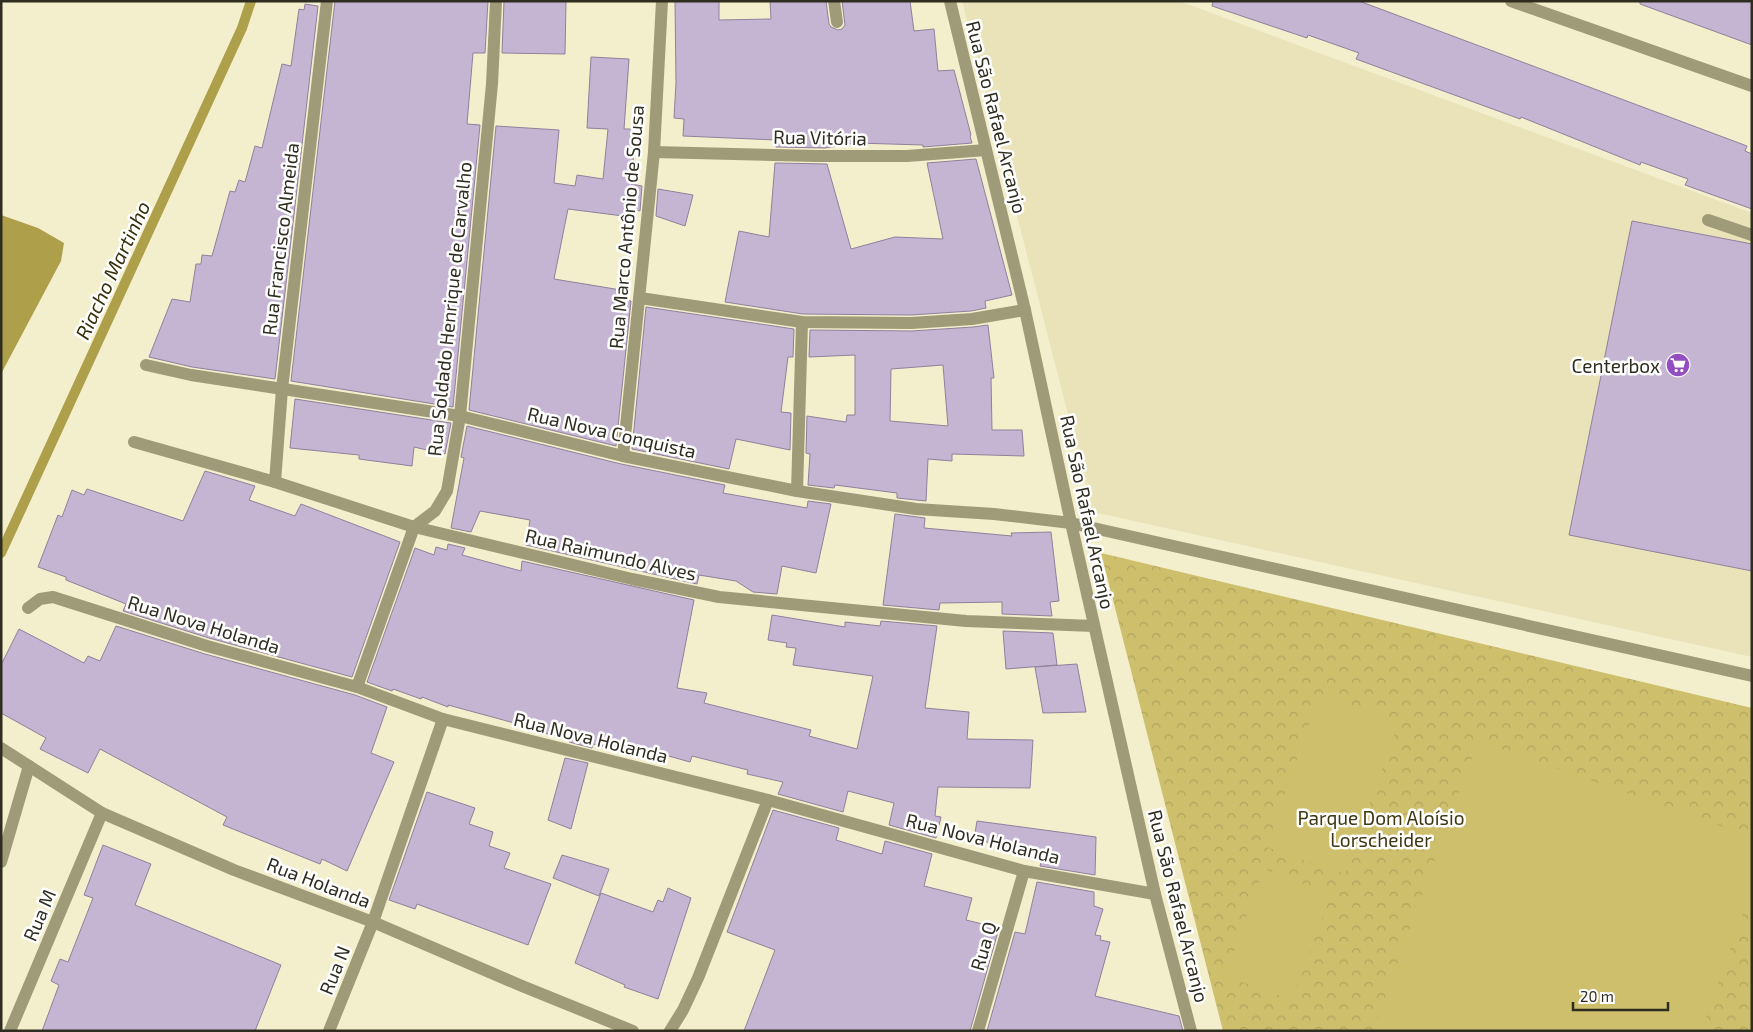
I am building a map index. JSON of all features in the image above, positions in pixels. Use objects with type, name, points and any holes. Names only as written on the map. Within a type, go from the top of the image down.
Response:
[{"type":"street","name":"Rua Francisco Almeida","points":[[275,482],[282,389],[327,1]]},
{"type":"street","name":"Rua Soldado Henrique de Carvalho","points":[[414,527],[434,511],[447,491],[460,416],[492,84],[496,1]]},
{"type":"street","name":"Rua Marco Antônio de Sousa","points":[[623,456],[654,152],[662,1]]},
{"type":"street","points":[[834,1],[837,22]]},
{"type":"street","name":"Rua São Rafael Arcanjo","points":[[950,1],[1025,310],[1155,894],[1191,1031]]},
{"type":"street","points":[[1511,1],[1752,86]]},
{"type":"street","name":"Rua Vitória","points":[[654,152],[906,156],[986,150]]},
{"type":"street","points":[[1708,220],[1752,235]]},
{"type":"street","points":[[640,298],[802,322],[911,323],[972,318],[1025,310]]},
{"type":"street","points":[[797,491],[802,322]]},
{"type":"street","name":"Rua Nova Conquista","points":[[146,365],[191,376],[460,416],[623,456],[797,491],[916,509],[994,514],[1071,523],[1752,676]]},
{"type":"street","name":"Rua Raimundo Alves","points":[[134,442],[275,482],[414,527],[632,579],[719,597],[966,621],[1094,626]]},
{"type":"street","points":[[357,687],[414,527]]},
{"type":"street","name":"Rua Nova Holanda","points":[[28,608],[40,599],[53,597],[207,646],[357,687],[443,719],[768,800],[1024,871],[1155,894]]},
{"type":"street","points":[[373,922],[443,719]]},
{"type":"street","name":"Rua Holanda","points":[[1,748],[102,813],[234,870],[373,922],[633,1031]]},
{"type":"street","points":[[1,862],[29,766]]},
{"type":"street","points":[[670,1031],[683,1010],[698,978],[768,800]]},
{"type":"street","name":"Rua M","points":[[10,1031],[102,813]]},
{"type":"street","name":"Rua Q","points":[[978,1031],[1024,871]]},
{"type":"street","name":"Rua N","points":[[329,1031],[373,922]]},
{"type":"shaded area","points":[[962,1],[1179,1],[1752,213],[1752,657],[1093,512]]},
{"type":"shaded area","points":[[1,215],[38,228],[64,243],[61,261],[1,374]]},
{"type":"green space","name":"Parque Dom Aloísio Lorscheider","points":[[1101,553],[1752,708],[1752,1031],[1223,1031]]},
{"type":"green space","points":[[1320,694],[1399,722],[1345,874],[1266,847]]},
{"type":"green space","points":[[1478,741],[1752,837],[1752,889],[1701,1031],[1373,1031]]},
{"type":"green space","points":[[1264,869],[1331,894],[1292,1000],[1225,976]]},
{"type":"building","points":[[335,1],[488,1],[485,53],[473,53],[467,124],[480,125],[453,407],[291,381]]},
{"type":"building","points":[[504,1],[566,1],[565,54],[502,53]]},
{"type":"building","points":[[675,1],[719,1],[719,20],[771,19],[770,1],[826,1],[829,24],[838,30],[842,29],[845,25],[842,1],[910,1],[914,31],[934,29],[938,71],[954,70],[972,143],[923,147],[923,145],[856,143],[825,148],[776,147],[776,140],[683,136],[684,119],[674,118],[676,83]]},
{"type":"building","points":[[1213,1],[1359,1],[1747,146],[1745,151],[1752,154],[1752,209],[1685,185],[1688,179],[1641,162],[1640,165],[1521,117],[1520,119],[1356,59],[1359,53],[1308,35],[1307,38],[1212,6]]},
{"type":"building","points":[[1640,1],[1752,1],[1752,45],[1640,4]]},
{"type":"building","points":[[305,4],[318,6],[275,379],[192,367],[149,357],[172,299],[190,302],[196,264],[201,264],[202,255],[212,256],[230,191],[235,192],[239,180],[245,182],[255,146],[262,148],[282,64],[291,66],[299,9],[304,10]]},
{"type":"building","points":[[591,57],[629,59],[624,129],[636,129],[631,184],[642,186],[640,211],[624,206],[623,216],[568,209],[554,279],[621,290],[620,298],[631,301],[616,446],[469,410],[496,126],[559,130],[554,183],[575,186],[577,175],[603,179],[608,129],[587,128]]},
{"type":"building","points":[[976,159],[1012,295],[985,301],[986,308],[971,311],[911,315],[803,314],[725,302],[739,231],[769,237],[775,163],[827,164],[851,249],[895,237],[943,239],[927,163]]},
{"type":"building","points":[[658,189],[693,195],[685,226],[656,216]]},
{"type":"building","name":"Centerbox","points":[[1632,221],[1752,244],[1752,571],[1569,535]]},
{"type":"building","points":[[646,307],[794,329],[793,357],[788,357],[781,412],[791,413],[790,450],[736,439],[729,469],[632,449]]},
{"type":"building","points":[[988,325],[994,378],[991,378],[992,430],[1022,430],[1024,456],[952,454],[952,461],[928,459],[926,501],[897,498],[897,493],[835,485],[834,488],[808,485],[810,454],[806,453],[807,416],[846,422],[847,415],[855,415],[855,355],[809,357],[810,330],[912,331]],"holes":[[[943,365],[948,426],[890,421],[891,369]]]},
{"type":"building","points":[[295,399],[451,423],[445,454],[414,447],[412,466],[359,459],[359,455],[290,448]]},
{"type":"building","points":[[467,426],[621,464],[725,485],[723,493],[807,508],[808,501],[831,504],[816,573],[782,566],[777,594],[753,592],[736,581],[699,575],[697,584],[526,545],[530,520],[480,511],[471,532],[451,528],[464,458],[461,457]]},
{"type":"building","points":[[205,471],[255,486],[249,500],[295,516],[301,504],[400,542],[352,677],[209,638],[123,611],[126,604],[66,580],[66,577],[38,567],[58,515],[62,517],[72,490],[84,495],[87,489],[183,521]]},
{"type":"building","points":[[895,514],[925,518],[924,528],[1012,536],[1011,533],[1051,532],[1059,601],[1050,602],[1052,616],[1002,614],[1002,602],[940,603],[939,610],[883,605]]},
{"type":"building","points":[[448,544],[465,548],[462,555],[521,571],[522,561],[694,600],[677,688],[707,693],[704,703],[811,730],[809,736],[857,749],[873,676],[793,665],[796,648],[786,647],[787,643],[768,640],[772,615],[845,627],[845,622],[880,626],[881,621],[937,626],[925,708],[969,712],[967,739],[1033,740],[1030,788],[938,787],[935,816],[941,817],[936,838],[889,825],[894,803],[848,791],[843,812],[778,794],[783,782],[747,774],[748,770],[692,756],[690,762],[658,753],[656,758],[593,744],[592,748],[569,742],[570,739],[539,732],[540,730],[448,705],[448,707],[422,697],[421,699],[367,682],[415,548],[434,555],[436,547],[447,550]]},
{"type":"building","points":[[116,626],[205,654],[355,695],[387,707],[371,753],[394,762],[347,871],[322,859],[320,864],[223,825],[227,817],[100,749],[88,773],[40,749],[46,738],[1,713],[1,665],[19,629],[84,663],[88,656],[100,661]]},
{"type":"building","points":[[1003,631],[1053,633],[1057,665],[1006,669]]},
{"type":"building","points":[[1077,664],[1086,712],[1043,713],[1035,667]]},
{"type":"building","points":[[565,758],[588,763],[571,829],[548,820]]},
{"type":"building","points":[[427,792],[475,808],[469,824],[493,832],[489,846],[510,853],[504,868],[551,884],[528,945],[417,904],[415,909],[389,900]]},
{"type":"building","points":[[773,810],[839,828],[836,840],[882,854],[885,841],[932,854],[924,886],[972,898],[966,920],[999,928],[970,1031],[744,1031],[775,950],[727,932]]},
{"type":"building","points":[[977,821],[1096,837],[1095,875],[1040,866],[1043,855],[974,839]]},
{"type":"building","points":[[103,845],[151,864],[135,905],[281,965],[255,1031],[42,1031],[59,985],[51,981],[60,959],[68,962],[93,898],[84,895]]},
{"type":"building","points":[[562,855],[609,869],[599,896],[553,878]]},
{"type":"building","points":[[1037,882],[1094,892],[1094,906],[1103,909],[1095,935],[1101,936],[1100,940],[1110,942],[1095,996],[1179,1016],[1183,1031],[987,1031],[1015,932],[1025,934]]},
{"type":"building","points":[[668,888],[691,898],[658,999],[624,987],[625,985],[575,963],[601,893],[653,912],[658,900],[663,902]]},
{"type":"waterway","name":"Riacho Martinho","points":[[1,553],[242,28],[251,1]]},
{"type":"place","name":"Centerbox","points":[[1678,365]]}]
